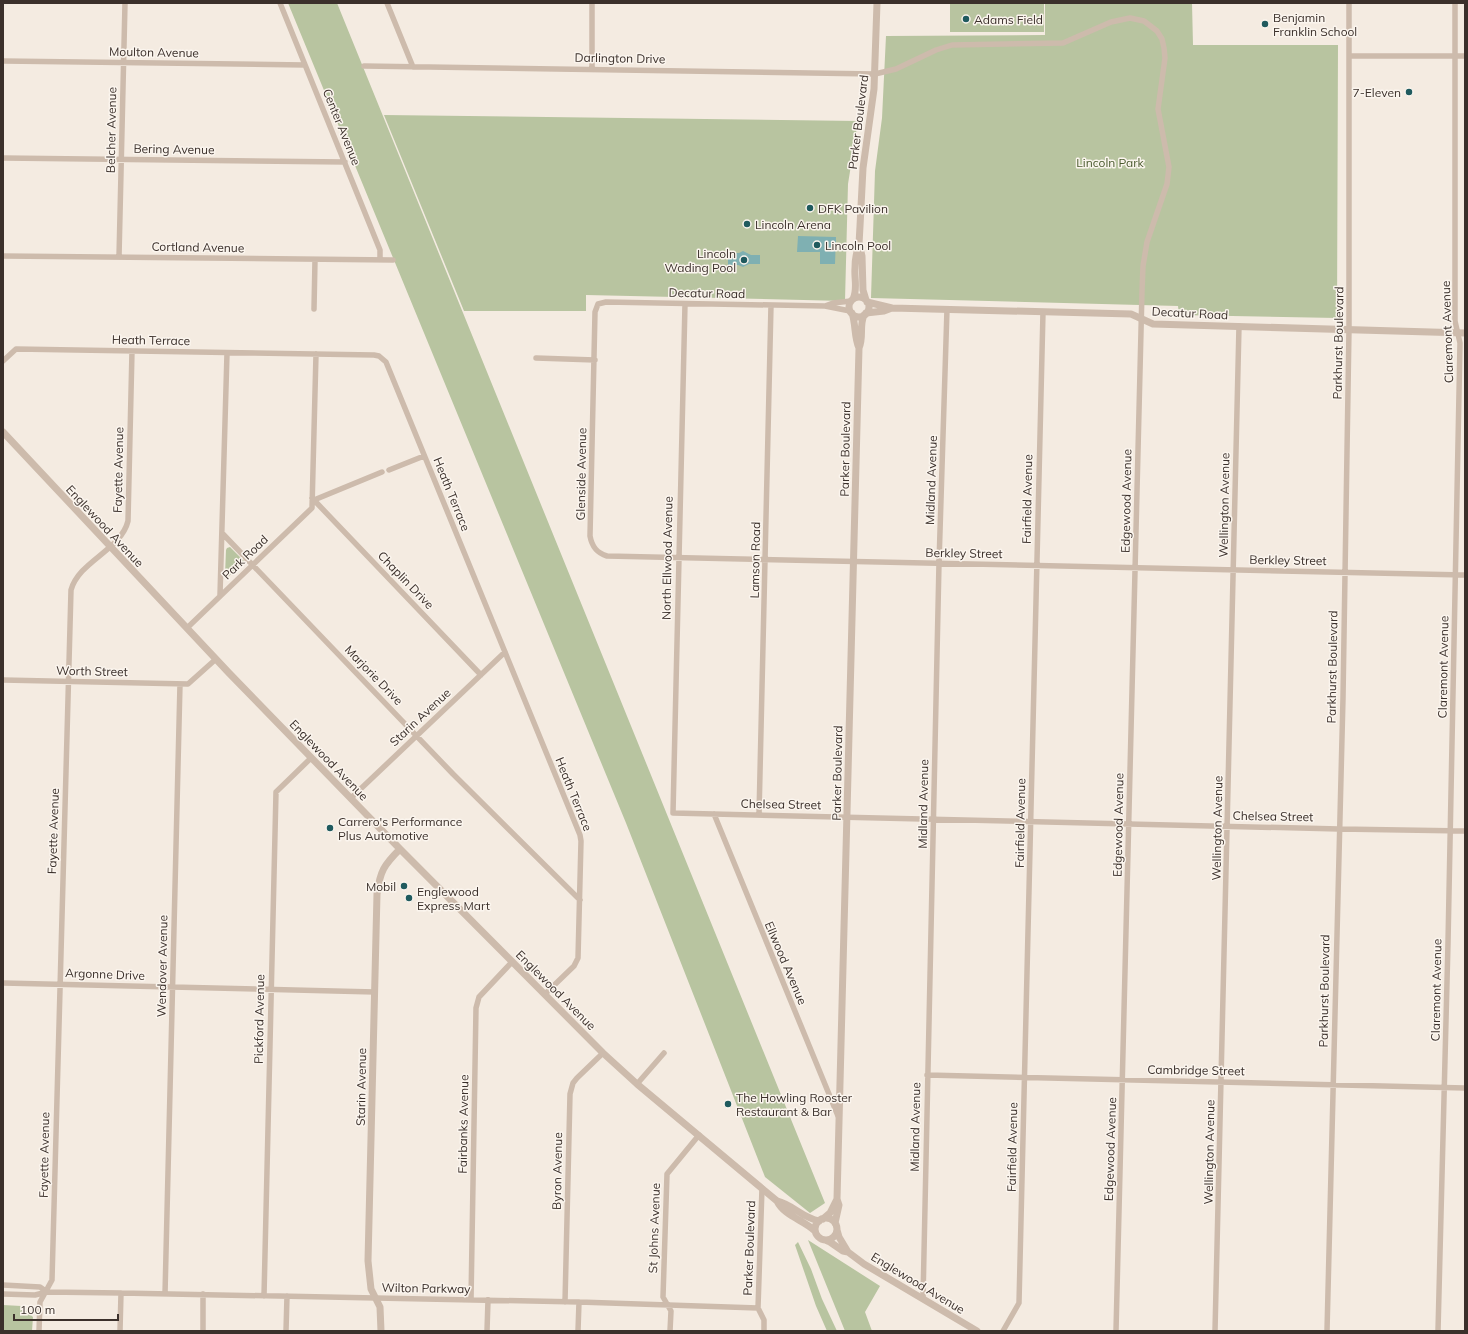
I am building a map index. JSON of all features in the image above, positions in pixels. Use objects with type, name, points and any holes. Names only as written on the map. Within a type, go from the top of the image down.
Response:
[{"type":"street","name":"Belcher Avenue","points":[[119,258],[125,3]]},
{"type":"street","name":"Center Avenue","points":[[280,3],[380,250],[380,260]]},
{"type":"street","points":[[387,3],[413,67]]},
{"type":"street","points":[[592,3],[592,68]]},
{"type":"street","name":"Parker Boulevard","points":[[859,348],[856,341],[854,318],[849,306],[856,290],[855,267],[859,244],[862,178],[875,74],[877,3]]},
{"type":"street","name":"Parkhurst Boulevard","points":[[1327,1331],[1345,573],[1349,329],[1349,3]]},
{"type":"street","name":"Claremont Avenue","points":[[1438,1331],[1460,343],[1462,332],[1456,321],[1455,3]]},
{"type":"street","name":"Darlington Drive","points":[[364,66],[592,68],[875,74],[896,69],[936,50],[952,45],[1055,44],[1063,43],[1111,22],[1130,18],[1144,21],[1157,30],[1162,39],[1164,48],[1165,58],[1158,109],[1168,153],[1169,167],[1167,184],[1146,242],[1143,266],[1141,320]]},
{"type":"street","points":[[1350,56],[1465,56]]},
{"type":"street","name":"Moulton Avenue","points":[[3,61],[305,65]]},
{"type":"street","name":"Bering Avenue","points":[[3,158],[345,162]]},
{"type":"street","name":"Parker Boulevard","points":[[836,1226],[839,1205],[859,348],[862,341],[861,324],[868,307],[863,290],[862,256],[859,244]]},
{"type":"street","name":"Cortland Avenue","points":[[3,256],[393,260]]},
{"type":"street","points":[[314,309],[315,260]]},
{"type":"street","points":[[852,300],[858,297],[866,301]]},
{"type":"street","name":"Decatur Road","points":[[825,306],[852,300]]},
{"type":"street","name":"Decatur Road","points":[[866,301],[892,308],[1130,314],[1153,324],[1462,332]]},
{"type":"street","name":"Decatur Road","points":[[595,312],[598,304],[603,302],[825,306],[851,312]]},
{"type":"street","name":"North Ellwood Avenue","points":[[673,813],[685,304]]},
{"type":"street","name":"Lamson Road","points":[[759,815],[771,305]]},
{"type":"street","name":"Decatur Road","points":[[865,314],[892,308]]},
{"type":"street","name":"Midland Avenue","points":[[923,1299],[927,1075],[947,309]]},
{"type":"street","name":"Glenside Avenue","points":[[595,312],[590,536],[593,546],[601,554],[607,556],[679,558]]},
{"type":"street","points":[[851,312],[859,316],[865,314]]},
{"type":"street","name":"Fairfield Avenue","points":[[1003,1331],[1019,1303],[1042,312]]},
{"type":"street","name":"Edgewood Avenue","points":[[1116,1331],[1141,320]]},
{"type":"street","name":"Wellington Avenue","points":[[1215,1331],[1239,326]]},
{"type":"street","name":"Heath Terrace","points":[[3,361],[16,349],[374,355],[386,362],[580,835],[579,953],[576,962],[545,994]]},
{"type":"street","name":"Fayette Avenue","points":[[39,1331],[40,1302],[47,1292],[52,1280],[71,590],[72,583],[78,575],[123,533],[128,521],[132,351]]},
{"type":"street","points":[[220,595],[227,353]]},
{"type":"street","points":[[316,354],[313,499],[424,456]]},
{"type":"street","points":[[536,358],[594,360]]},
{"type":"street","name":"Englewood Avenue","points":[[3,433],[186,628],[311,758],[603,1053],[636,1084],[778,1201],[785,1203],[808,1218],[821,1220],[829,1219],[836,1226],[839,1237],[848,1252]]},
{"type":"street","name":"Park Road","points":[[186,628],[312,508],[313,499]]},
{"type":"street","name":"Chaplin Drive","points":[[313,499],[481,675]]},
{"type":"street","name":"Marjorie Drive","points":[[222,533],[453,774],[580,900]]},
{"type":"street","name":"Berkley Street","points":[[679,558],[1465,575]]},
{"type":"street","name":"Starin Avenue","points":[[351,798],[505,652]]},
{"type":"street","points":[[180,684],[188,684],[216,659]]},
{"type":"street","name":"Worth Street","points":[[3,680],[180,684]]},
{"type":"street","name":"Wendover Avenue","points":[[165,1294],[180,684]]},
{"type":"street","name":"Pickford Avenue","points":[[264,1296],[276,792],[311,758]]},
{"type":"street","name":"Chelsea Street","points":[[673,813],[1465,831]]},
{"type":"street","name":"Ellwood Avenue","points":[[714,814],[840,1120]]},
{"type":"street","name":"Starin Avenue","points":[[380,1331],[380,1307],[371,1289],[368,1261],[377,894],[378,881],[382,869],[400,849]]},
{"type":"street","name":"Fairbanks Avenue","points":[[471,1300],[476,1008],[479,997],[512,962]]},
{"type":"street","name":"Argonne Drive","points":[[3,983],[375,992]]},
{"type":"street","points":[[636,1084],[664,1052]]},
{"type":"street","name":"Byron Avenue","points":[[565,1302],[570,1094],[576,1078],[603,1053]]},
{"type":"street","name":"Cambridge Street","points":[[927,1075],[1465,1088]]},
{"type":"street","name":"St Johns Avenue","points":[[670,1331],[671,1311],[663,1297],[667,1174],[699,1135]]},
{"type":"street","name":"Parker Boulevard","points":[[762,1188],[758,1308],[764,1320],[764,1331]]},
{"type":"street","points":[[815,1231],[815,1227],[830,1213],[838,1198]]},
{"type":"street","name":"Englewood Avenue","points":[[778,1201],[780,1207],[806,1223],[815,1231],[818,1237],[830,1242],[843,1251],[848,1252],[864,1264],[977,1331]]},
{"type":"street","points":[[824,1240],[832,1239],[836,1233],[836,1226]]},
{"type":"street","points":[[3,1285],[40,1287],[47,1292]]},
{"type":"street","points":[[3,1294],[35,1295],[47,1292],[264,1296]]},
{"type":"street","points":[[120,1331],[121,1293]]},
{"type":"street","points":[[202,1331],[203,1294]]},
{"type":"street","name":"Wilton Parkway","points":[[264,1296],[579,1302]]},
{"type":"street","points":[[286,1331],[287,1296]]},
{"type":"street","points":[[487,1331],[488,1300]]},
{"type":"street","points":[[578,1331],[579,1302],[758,1308]]},
{"type":"green space","points":[[288,3],[337,3],[825,1203],[810,1213],[765,1177],[626,823]]},
{"type":"green space","points":[[950,3],[1044,3],[1044,32],[950,32]]},
{"type":"green space","name":"Lincoln Park","points":[[1045,3],[1192,3],[1193,45],[1338,45],[1337,318],[1179,315],[1178,306],[871,298],[875,171],[882,118],[886,36],[1045,35]]},
{"type":"green space","points":[[384,115],[858,121],[848,184],[845,301],[586,295],[586,311],[464,311]]},
{"type":"green space","points":[[230,547],[244,561],[227,578],[225,575],[226,550]]},
{"type":"green space","points":[[808,1240],[880,1286],[865,1312],[872,1331],[845,1331]]},
{"type":"green space","points":[[798,1242],[837,1331],[827,1331],[816,1306],[795,1245]]},
{"type":"green space","points":[[3,1305],[21,1306],[33,1317],[32,1331],[3,1331]]},
{"type":"water","name":"Lincoln Pool","points":[[798,236],[836,237],[835,264],[820,264],[820,252],[797,252]]},
{"type":"water","name":"Lincoln Wading Pool","points":[[743,251],[751,255],[760,255],[760,264],[749,264],[743,267],[738,265],[728,265],[728,253],[739,253]]},
{"type":"place","name":"Adams Field","points":[[966,19]]},
{"type":"place","name":"Benjamin Franklin School","points":[[1265,24]]},
{"type":"place","name":"7-Eleven","points":[[1409,92]]},
{"type":"place","name":"DFK Pavilion","points":[[810,208]]},
{"type":"place","name":"Lincoln Arena","points":[[747,224]]},
{"type":"place","name":"Lincoln Pool","points":[[817,245]]},
{"type":"place","name":"Lincoln Wading Pool","points":[[744,260]]},
{"type":"place","name":"Carrero's Performance Plus Automotive","points":[[330,828]]},
{"type":"place","name":"Mobil","points":[[404,886]]},
{"type":"place","name":"Englewood Express Mart","points":[[409,898]]},
{"type":"place","name":"The Howling Rooster Restaurant & Bar","points":[[728,1104]]}]
